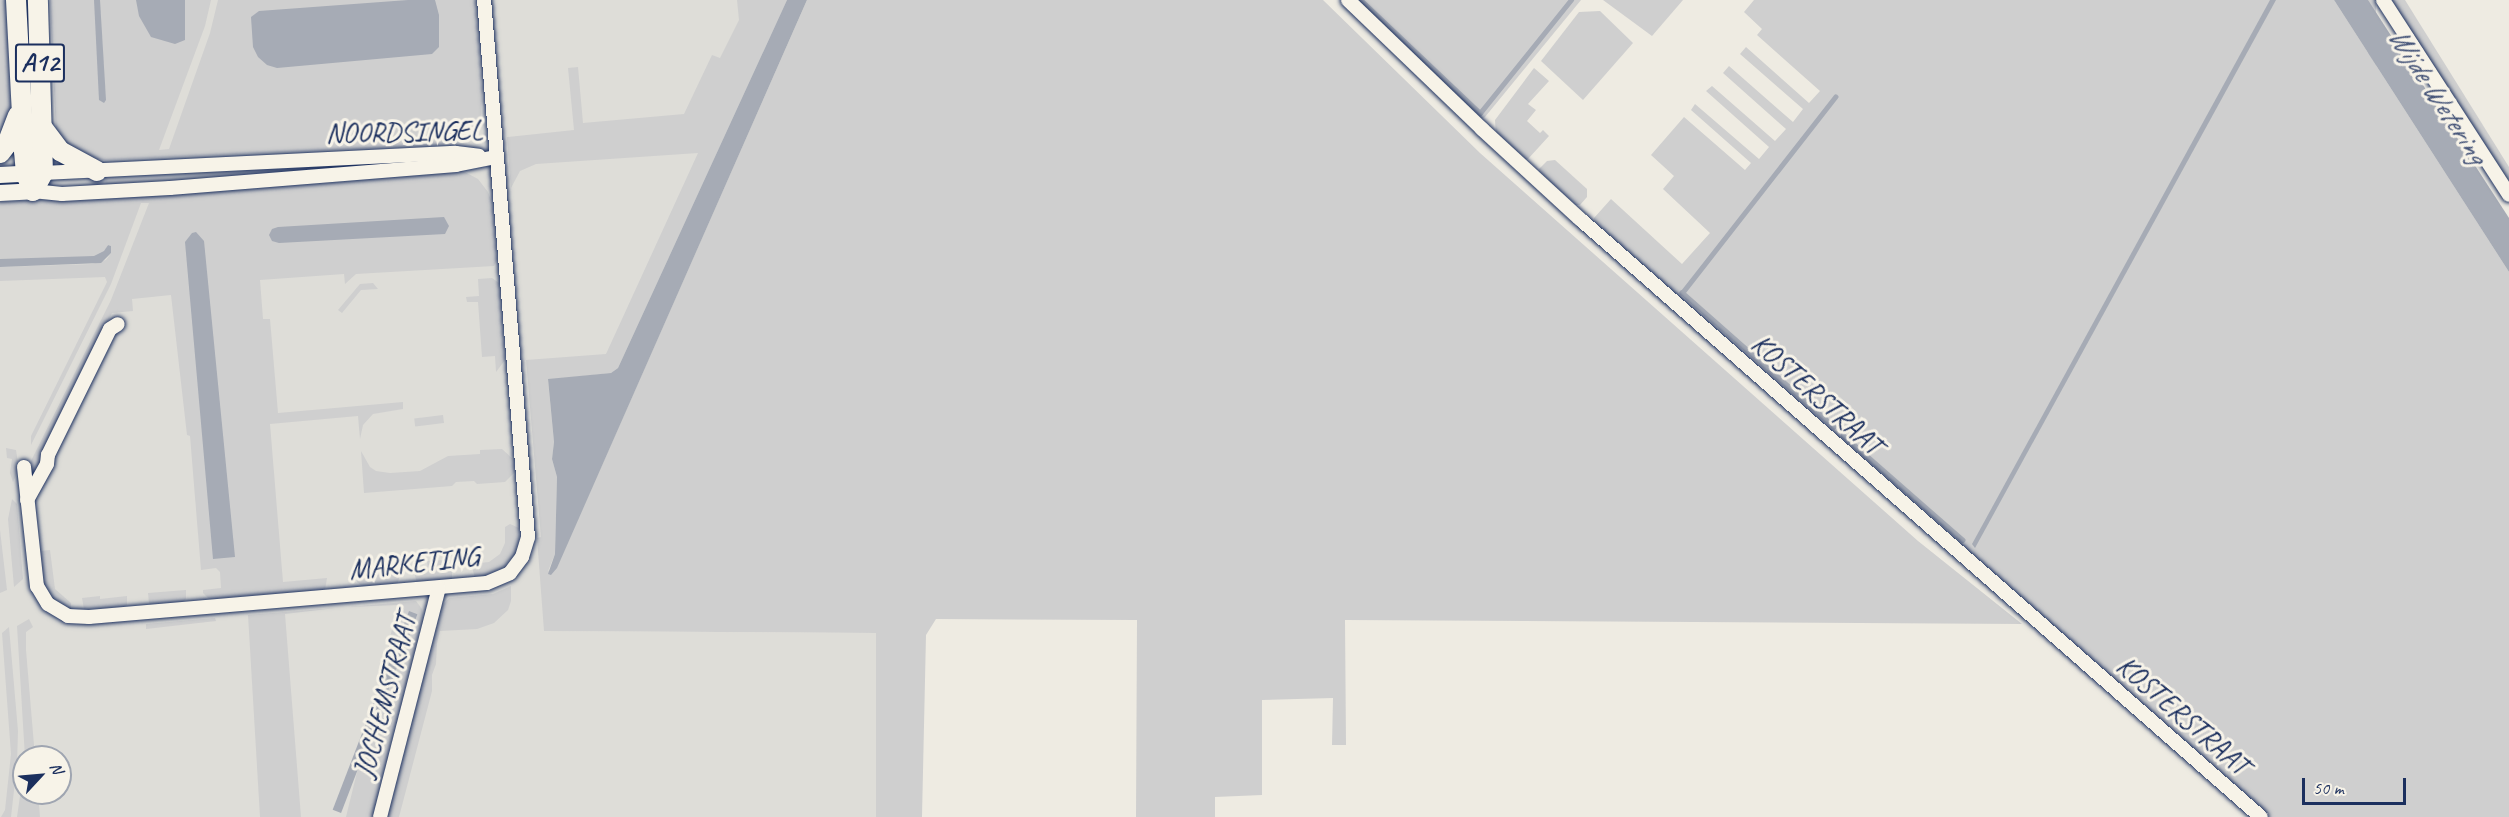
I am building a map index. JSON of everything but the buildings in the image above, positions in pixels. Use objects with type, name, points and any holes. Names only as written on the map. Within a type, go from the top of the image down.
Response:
[{"type":"highway","name":"A12","points":[[16,0],[21,107],[41,178]]},
{"type":"highway","name":"A12","points":[[38,0],[42,127],[41,178]]},
{"type":"highway","name":"A12","points":[[0,153],[12,134],[21,107]]},
{"type":"highway","name":"A12","points":[[42,127],[60,151],[97,171]]},
{"type":"main road","name":"NOORDSINGEL","points":[[0,175],[41,178]]},
{"type":"main road","name":"NOORDSINGEL","points":[[0,193],[41,178]]},
{"type":"street","name":"MARKETING","points":[[24,467],[37,586],[48,604],[68,616],[89,618],[487,584],[503,578],[522,557],[528,537],[484,0]]},
{"type":"street","name":"KOSTERSTRAAT","points":[[1348,0],[1482,129],[1580,219],[2261,817]]},
{"type":"street","points":[[2383,0],[2509,195]]},
{"type":"street","name":"NOORDSINGEL","points":[[41,178],[97,171],[456,153],[496,157]]},
{"type":"street","name":"NOORDSINGEL","points":[[41,178],[63,194],[456,165],[496,157]]},
{"type":"street","points":[[27,500],[47,464],[48,455],[110,329],[118,324]]},
{"type":"street","name":"JOCHEMSTRAAT","points":[[380,817],[439,588]]},
{"type":"shaded area","points":[[0,0],[6,0],[11,109],[9,122],[0,142]]},
{"type":"shaded area","points":[[50,0],[211,0],[205,26],[159,150],[169,149],[210,33],[218,0],[475,0],[482,92],[481,118],[466,137],[453,143],[435,145],[104,160],[85,157],[77,154],[56,134]]},
{"type":"shaded area","points":[[94,0],[100,0],[106,100],[104,103],[99,100]]},
{"type":"shaded area","points":[[97,0],[795,0],[615,407],[560,631],[876,633],[876,817],[0,817],[0,264],[109,252]]},
{"type":"shaded area","points":[[136,0],[185,0],[185,40],[175,44],[151,37],[139,16]]},
{"type":"shaded area","points":[[435,0],[439,15],[439,47],[432,54],[277,68],[267,65],[258,57],[253,47],[251,17],[259,11]]},
{"type":"shaded area","points":[[737,0],[787,0],[618,368],[611,373],[548,380],[554,442],[552,459],[557,477],[555,554],[548,571],[557,567],[807,0],[1323,0],[1480,153],[1918,541],[2022,624],[1345,620],[1346,745],[1332,745],[1333,698],[1262,700],[1262,795],[1215,797],[1215,817],[1136,817],[1137,620],[936,619],[926,635],[922,817],[876,817],[876,633],[544,631],[537,538],[541,537],[526,360],[606,354],[698,153],[536,164],[520,171],[511,188],[507,137],[574,130],[568,68],[578,67],[583,123],[684,114],[712,55],[720,58],[739,20]]},
{"type":"shaded area","points":[[787,0],[807,0],[557,568],[551,575],[548,574],[555,554],[557,477],[552,459],[554,442],[548,379],[611,373],[618,368]]},
{"type":"shaded area","points":[[1351,0],[1581,0],[1485,117],[1477,121]]},
{"type":"shaded area","points":[[1603,0],[1683,0],[1652,36]]},
{"type":"shaded area","points":[[1754,0],[2334,0],[2509,272],[2509,817],[2266,817],[1595,227],[1594,218],[1611,199],[1682,264],[1710,233],[1663,189],[1674,176],[1651,155],[1684,117],[1745,170],[1751,163],[1691,110],[1695,104],[1759,159],[1769,147],[1706,91],[1712,86],[1775,141],[1786,129],[1723,73],[1729,66],[1793,122],[1803,109],[1740,54],[1746,47],[1809,103],[1820,91],[1757,35],[1762,29],[1744,12]]},
{"type":"shaded area","points":[[2270,0],[2276,0],[1975,548],[1972,544]]},
{"type":"shaded area","points":[[2334,0],[2368,0],[2509,218],[2509,272]]},
{"type":"shaded area","points":[[2368,0],[2376,0],[2376,260],[2368,260]]},
{"type":"shaded area","points":[[2389,0],[2405,0],[2509,167],[2509,184]]},
{"type":"shaded area","points":[[1600,11],[1633,43],[1583,100],[1541,61],[1579,12]]},
{"type":"shaded area","points":[[1534,68],[1549,81],[1528,104],[1536,110],[1527,121],[1540,133],[1543,130],[1549,136],[1528,159],[1523,159],[1496,135],[1495,120]]},
{"type":"shaded area","points":[[1555,160],[1587,189],[1587,197],[1580,205],[1573,205],[1540,175],[1539,169],[1547,161]]},
{"type":"shaded area","points":[[459,169],[478,179],[488,192],[492,203],[497,259],[494,266],[356,274],[345,284],[344,274],[260,280],[263,319],[270,319],[278,413],[403,402],[403,409],[373,414],[363,425],[360,439],[358,416],[270,424],[283,582],[327,578],[325,590],[211,601],[203,593],[203,590],[221,588],[220,572],[216,568],[201,570],[190,436],[187,435],[171,295],[132,299],[133,311],[112,313],[49,439],[43,463],[33,482],[31,461],[111,300],[149,203],[141,203],[111,284],[31,445],[31,436],[107,282],[105,277],[0,281],[0,267],[92,264],[106,260],[111,253],[111,246],[108,245],[100,260],[0,264],[0,202],[159,194],[269,183],[323,184]]},
{"type":"shaded area","points":[[444,217],[449,226],[445,234],[279,243],[272,241],[269,235],[272,229],[278,227]]},
{"type":"shaded area","points":[[196,232],[204,241],[235,557],[213,559],[185,242],[192,233]]},
{"type":"shaded area","points":[[108,245],[111,246],[111,253],[101,263],[0,267],[0,259],[94,256],[104,251]]},
{"type":"shaded area","points":[[492,278],[499,283],[505,360],[496,372],[495,356],[482,357],[478,302],[467,302],[466,297],[479,296],[478,279]]},
{"type":"shaded area","points":[[373,283],[378,289],[361,290],[342,313],[338,310],[360,284]]},
{"type":"shaded area","points":[[443,415],[444,423],[415,426],[414,419]]},
{"type":"shaded area","points":[[6,448],[16,450],[19,469],[13,482],[10,473],[12,459],[7,458]]},
{"type":"shaded area","points":[[502,449],[514,460],[515,472],[505,482],[477,484],[474,481],[456,482],[452,486],[364,493],[361,451],[370,467],[376,471],[390,473],[420,471],[448,456],[480,454],[480,450]]},
{"type":"shaded area","points":[[12,499],[17,504],[23,579],[14,587],[8,519]]},
{"type":"shaded area","points":[[510,524],[519,528],[519,545],[516,554],[498,572],[475,578],[471,564],[489,562],[500,554],[505,543],[505,527]]},
{"type":"shaded area","points":[[0,530],[7,590],[0,593]]},
{"type":"shaded area","points":[[50,550],[55,589],[71,603],[71,609],[54,600],[44,585],[39,551]]},
{"type":"shaded area","points":[[444,560],[452,572],[452,580],[417,583],[414,572],[428,571],[427,561]]},
{"type":"shaded area","points":[[398,573],[400,575],[397,585],[363,587],[357,582],[356,576]]},
{"type":"shaded area","points":[[511,586],[511,601],[508,610],[494,623],[477,629],[440,631],[436,664],[432,675],[432,691],[399,817],[383,817],[440,609],[449,598],[493,594]]},
{"type":"shaded area","points":[[186,590],[186,599],[182,603],[151,606],[149,603],[148,593]]},
{"type":"shaded area","points":[[100,596],[100,599],[127,596],[127,605],[84,609],[82,598]]},
{"type":"shaded area","points":[[416,601],[422,609],[424,622],[376,817],[346,817],[398,605],[349,607]]},
{"type":"shaded area","points":[[336,608],[285,614],[301,817],[260,817],[248,615]]},
{"type":"shaded area","points":[[409,611],[417,614],[341,813],[333,810]]},
{"type":"shaded area","points":[[215,618],[216,621],[146,629],[146,624]]},
{"type":"shaded area","points":[[29,619],[33,627],[26,632],[26,650],[34,745],[24,745],[17,626]]},
{"type":"shaded area","points":[[9,627],[18,731],[18,745],[12,745],[11,817],[1,817],[5,810],[11,754],[2,633]]},
{"type":"shaded area","points":[[19,805],[39,805],[40,817],[17,817]]},
{"type":"waterway","points":[[1361,0],[1480,113],[1571,0]]},
{"type":"waterway","points":[[1834,427],[1682,293],[1835,97]]},
{"type":"waterway","points":[[1843,435],[1963,540]]},
{"type":"water label","name":"Wijde Wetering","points":[[2438,95]]}]
